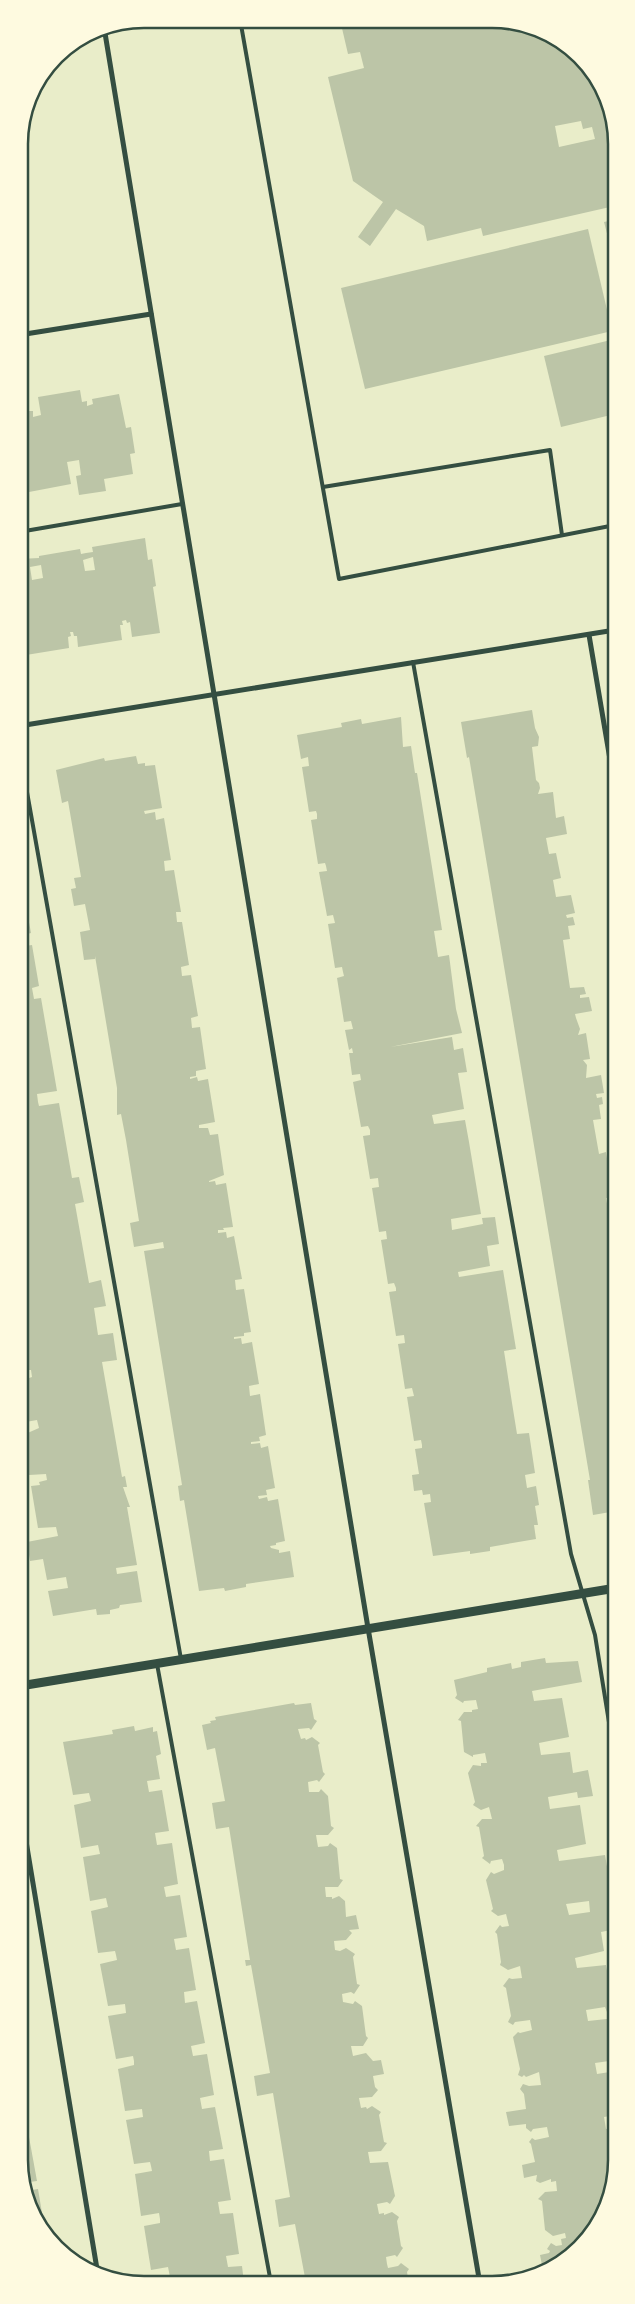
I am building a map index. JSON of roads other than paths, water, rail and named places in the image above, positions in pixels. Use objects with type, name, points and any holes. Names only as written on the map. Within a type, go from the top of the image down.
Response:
[{"type":"street","points":[[105,34],[368,1628],[479,2276]]},
{"type":"street","points":[[28,334],[152,314]]},
{"type":"street","points":[[28,725],[608,631]]},
{"type":"street","points":[[589,635],[608,745]]},
{"type":"street","points":[[27,1685],[607,1589]]},
{"type":"street","points":[[27,1848],[97,2267]]},
{"type":"lane","points":[[242,28],[339,579],[608,525]]},
{"type":"lane","points":[[323,487],[550,450],[562,535]]},
{"type":"lane","points":[[28,530],[182,504]]},
{"type":"lane","points":[[413,662],[571,1554],[595,1635],[607,1711]]},
{"type":"lane","points":[[28,796],[181,1659]]},
{"type":"lane","points":[[157,1663],[270,2276]]}]
